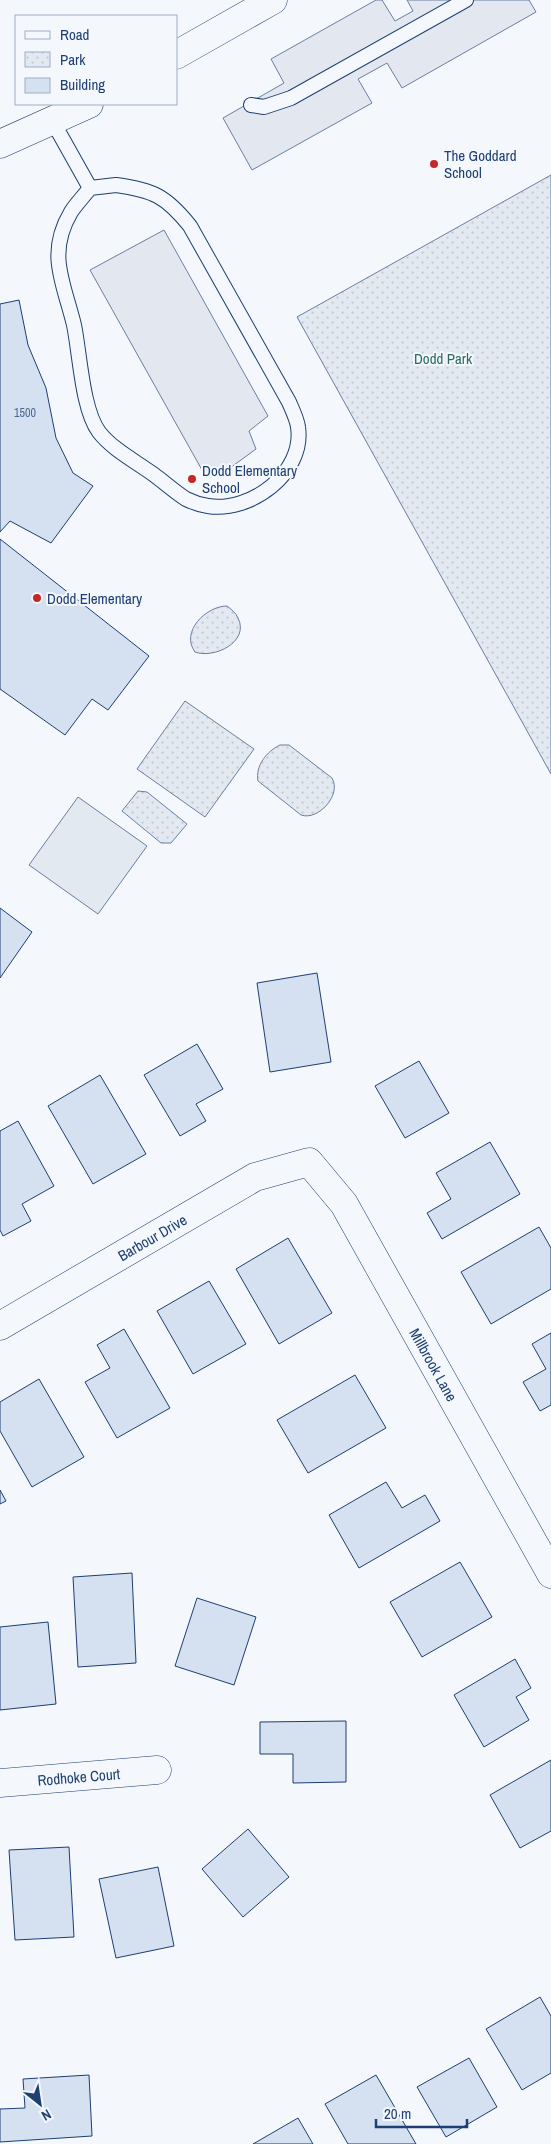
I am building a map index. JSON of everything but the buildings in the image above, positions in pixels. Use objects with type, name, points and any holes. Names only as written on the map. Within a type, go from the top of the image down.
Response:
[{"type":"street","points":[[178,54],[273,0]]},
{"type":"street","points":[[0,144],[88,105]]},
{"type":"street","name":"Barbour Drive","points":[[0,1326],[255,1177],[309,1162]]},
{"type":"street","name":"Millbrook Lane","points":[[309,1162],[344,1204],[551,1574]]},
{"type":"street","name":"Rodhoke Court","points":[[0,1784],[157,1770]]},
{"type":"lane","points":[[251,106],[264,107],[291,98],[466,0]]},
{"type":"lane","points":[[52,122],[90,188]]},
{"type":"lane","points":[[116,185],[140,188],[160,196],[175,207],[190,226],[289,402],[298,426],[296,449],[288,469],[271,487],[250,500],[229,506],[208,506],[187,499],[116,447],[99,432],[89,412],[74,324],[61,279],[57,256],[62,233],[71,212],[90,188],[116,185]]},
{"type":"green space","name":"Dodd Park","points":[[551,175],[551,774],[297,317]]},
{"type":"green space","points":[[227,606],[238,618],[240,627],[235,641],[220,651],[203,654],[195,652],[191,644],[193,629],[204,615],[211,610]]},
{"type":"green space","points":[[185,701],[254,749],[205,817],[137,769]]},
{"type":"green space","points":[[280,745],[289,745],[332,778],[334,792],[331,799],[327,805],[314,814],[308,816],[301,815],[258,781],[258,770],[263,760]]},
{"type":"green space","points":[[138,791],[147,792],[187,824],[171,843],[161,843],[122,811]]},
{"type":"green space","points":[[78,797],[147,846],[98,914],[29,865]]},
{"type":"shaded area","points":[[376,0],[382,0],[395,21],[413,11],[407,0],[529,0],[536,12],[402,88],[387,63],[358,79],[372,103],[252,170],[223,118],[284,83],[271,59]]},
{"type":"shaded area","points":[[164,230],[268,416],[249,431],[256,449],[230,468],[202,470],[90,270]]},
{"type":"place","name":"The Goddard School","points":[[434,164]]},
{"type":"place","name":"Dodd Elementary School","points":[[192,479]]},
{"type":"place","name":"Dodd Elementary","points":[[37,598]]}]
